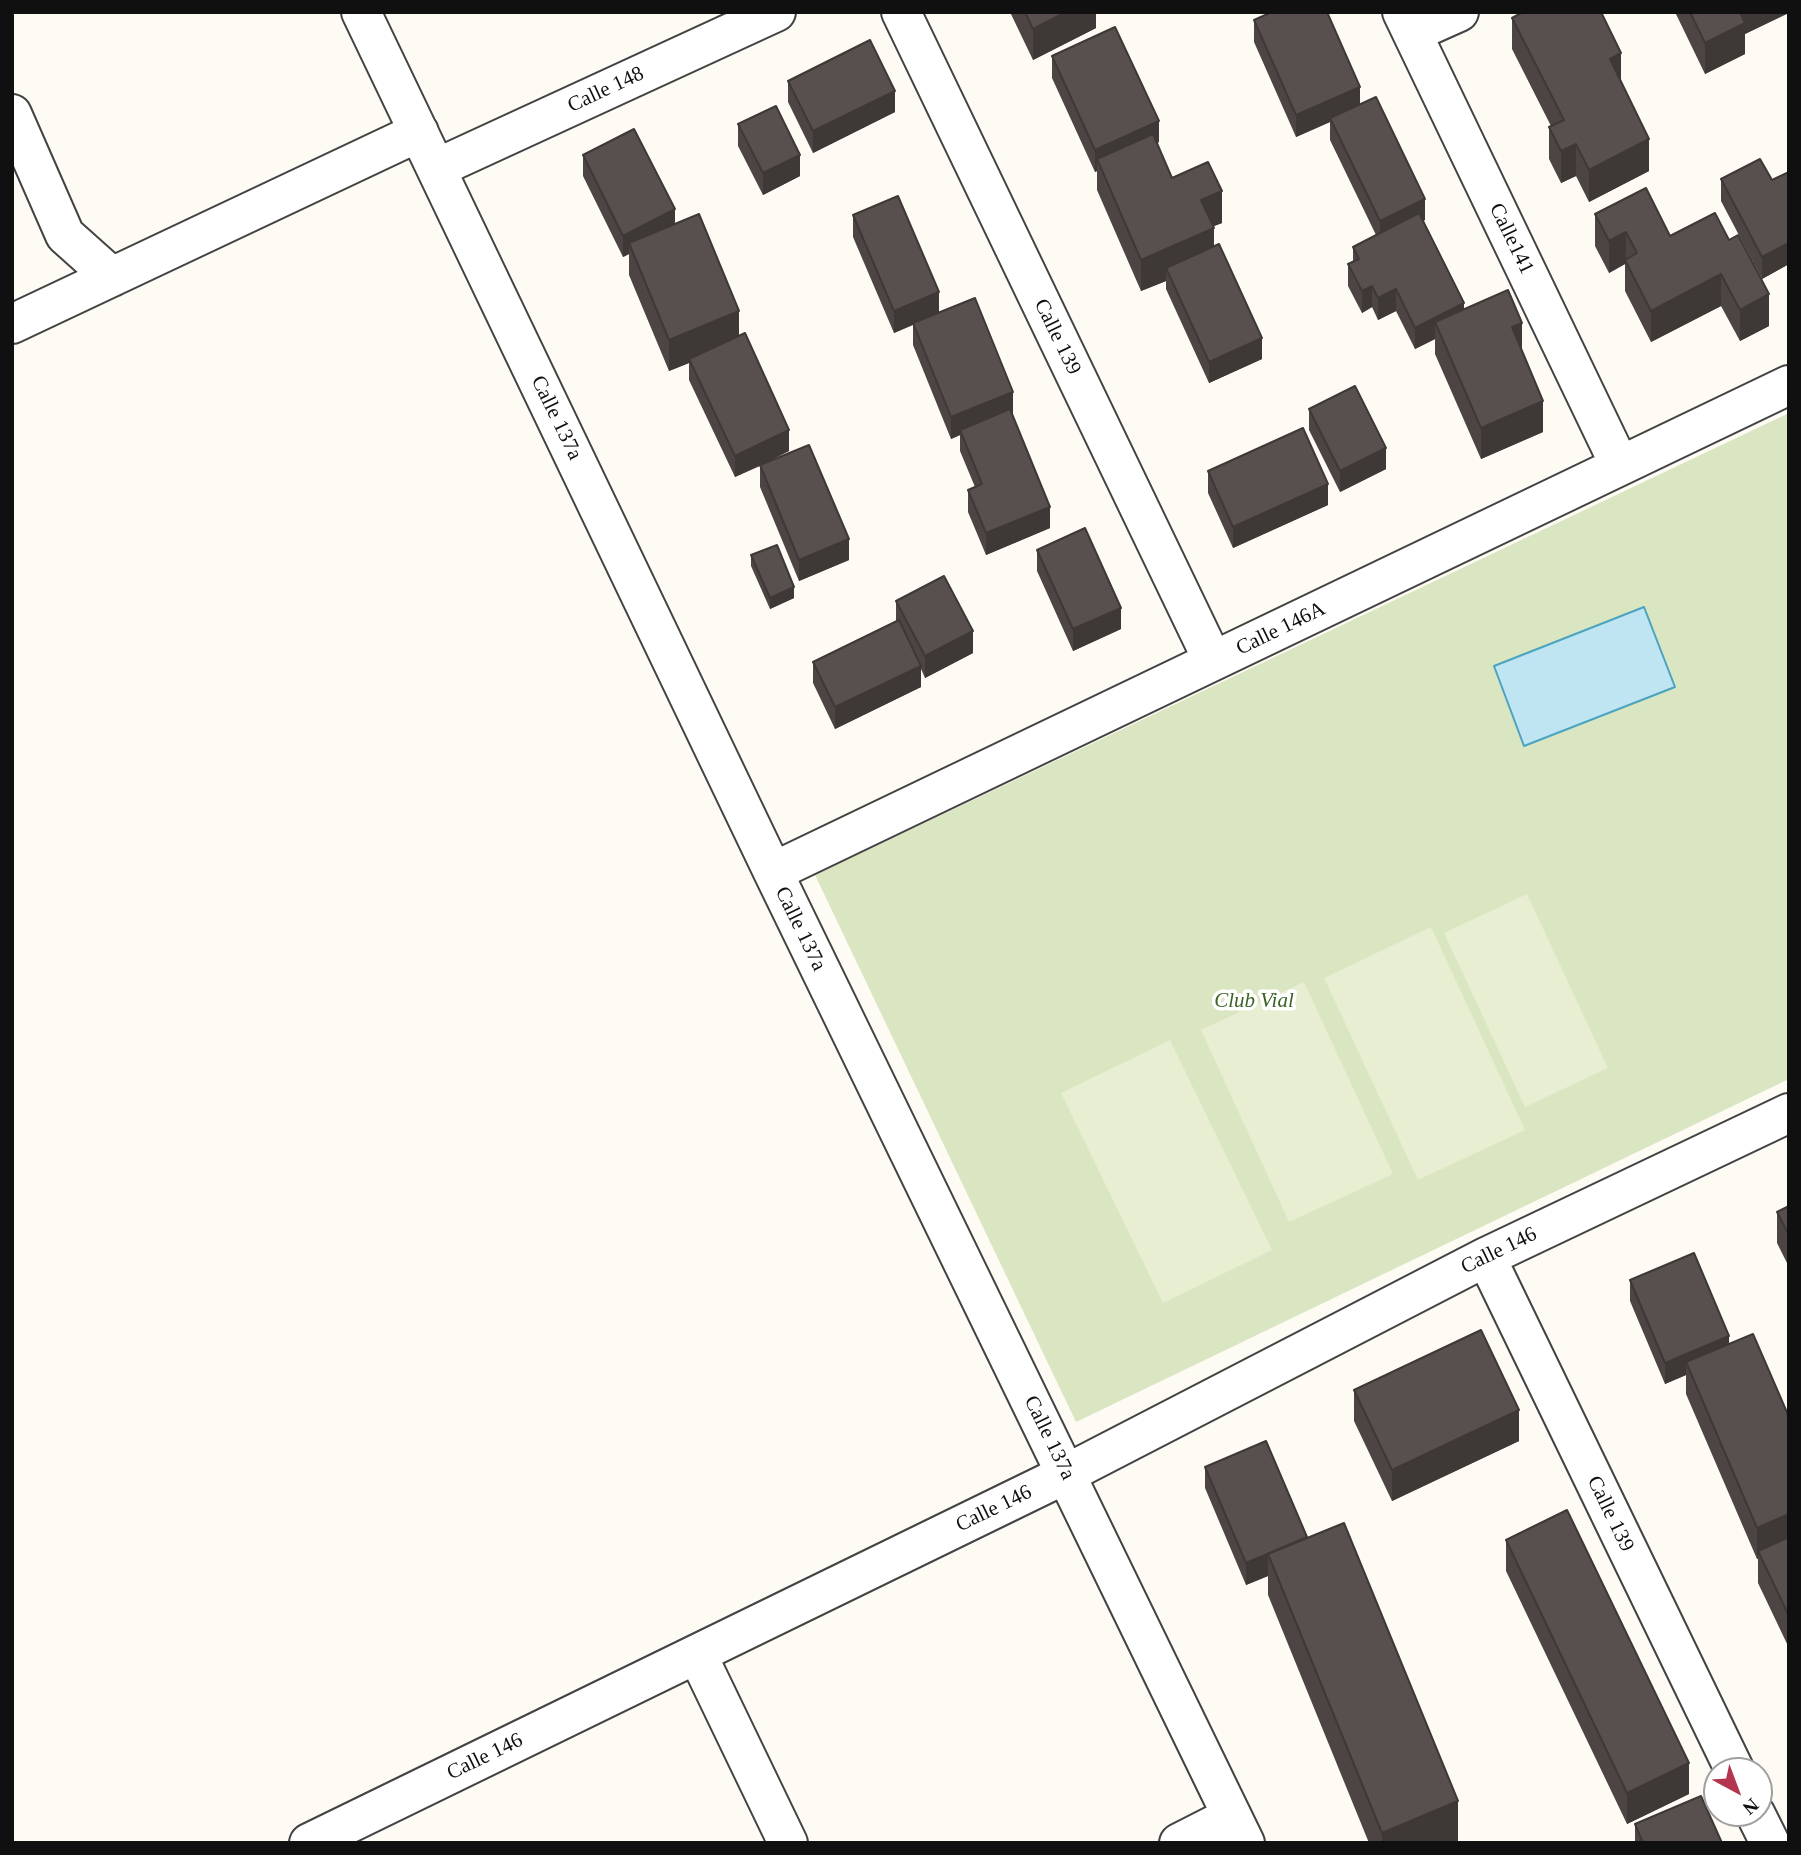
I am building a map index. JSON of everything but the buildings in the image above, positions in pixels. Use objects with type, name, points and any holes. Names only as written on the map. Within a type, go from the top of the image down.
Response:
[{"type":"street","name":"Calle 137a","points":[[361,12],[772,872],[1239,1830]]},
{"type":"street","name":"Calle 148","points":[[436,168],[776,12]]},
{"type":"street","name":"Calle 139","points":[[901,12],[1213,661]]},
{"type":"street","points":[[1407,23],[1459,12]]},
{"type":"street","name":"Calle141","points":[[1407,23],[1620,466]]},
{"type":"street","points":[[12,114],[65,235],[112,277]]},
{"type":"street","points":[[12,324],[419,132]]},
{"type":"street","name":"Calle 146A","points":[[772,872],[1789,385]]},
{"type":"street","name":"Calle 146","points":[[309,1843],[1066,1474],[1486,1257],[1789,1113]]},
{"type":"street","name":"Calle 139","points":[[1486,1257],[1728,1757]]},
{"type":"street","points":[[697,1654],[788,1843]]},
{"type":"street","points":[[1762,1827],[1769,1843]]},
{"type":"street","points":[[1179,1843],[1239,1830]]},
{"type":"green space","name":"Club Vial","points":[[1789,413],[1789,1079],[1076,1422],[815,875]]},
{"type":"green space","points":[[1527,894],[1608,1068],[1525,1107],[1444,933]]},
{"type":"green space","points":[[1431,927],[1525,1130],[1418,1180],[1324,978]]},
{"type":"green space","points":[[1304,982],[1393,1174],[1289,1222],[1201,1030]]},
{"type":"green space","points":[[1170,1040],[1272,1250],[1163,1303],[1061,1093]]},
{"type":"water","points":[[1644,607],[1675,687],[1524,746],[1494,666]]}]
